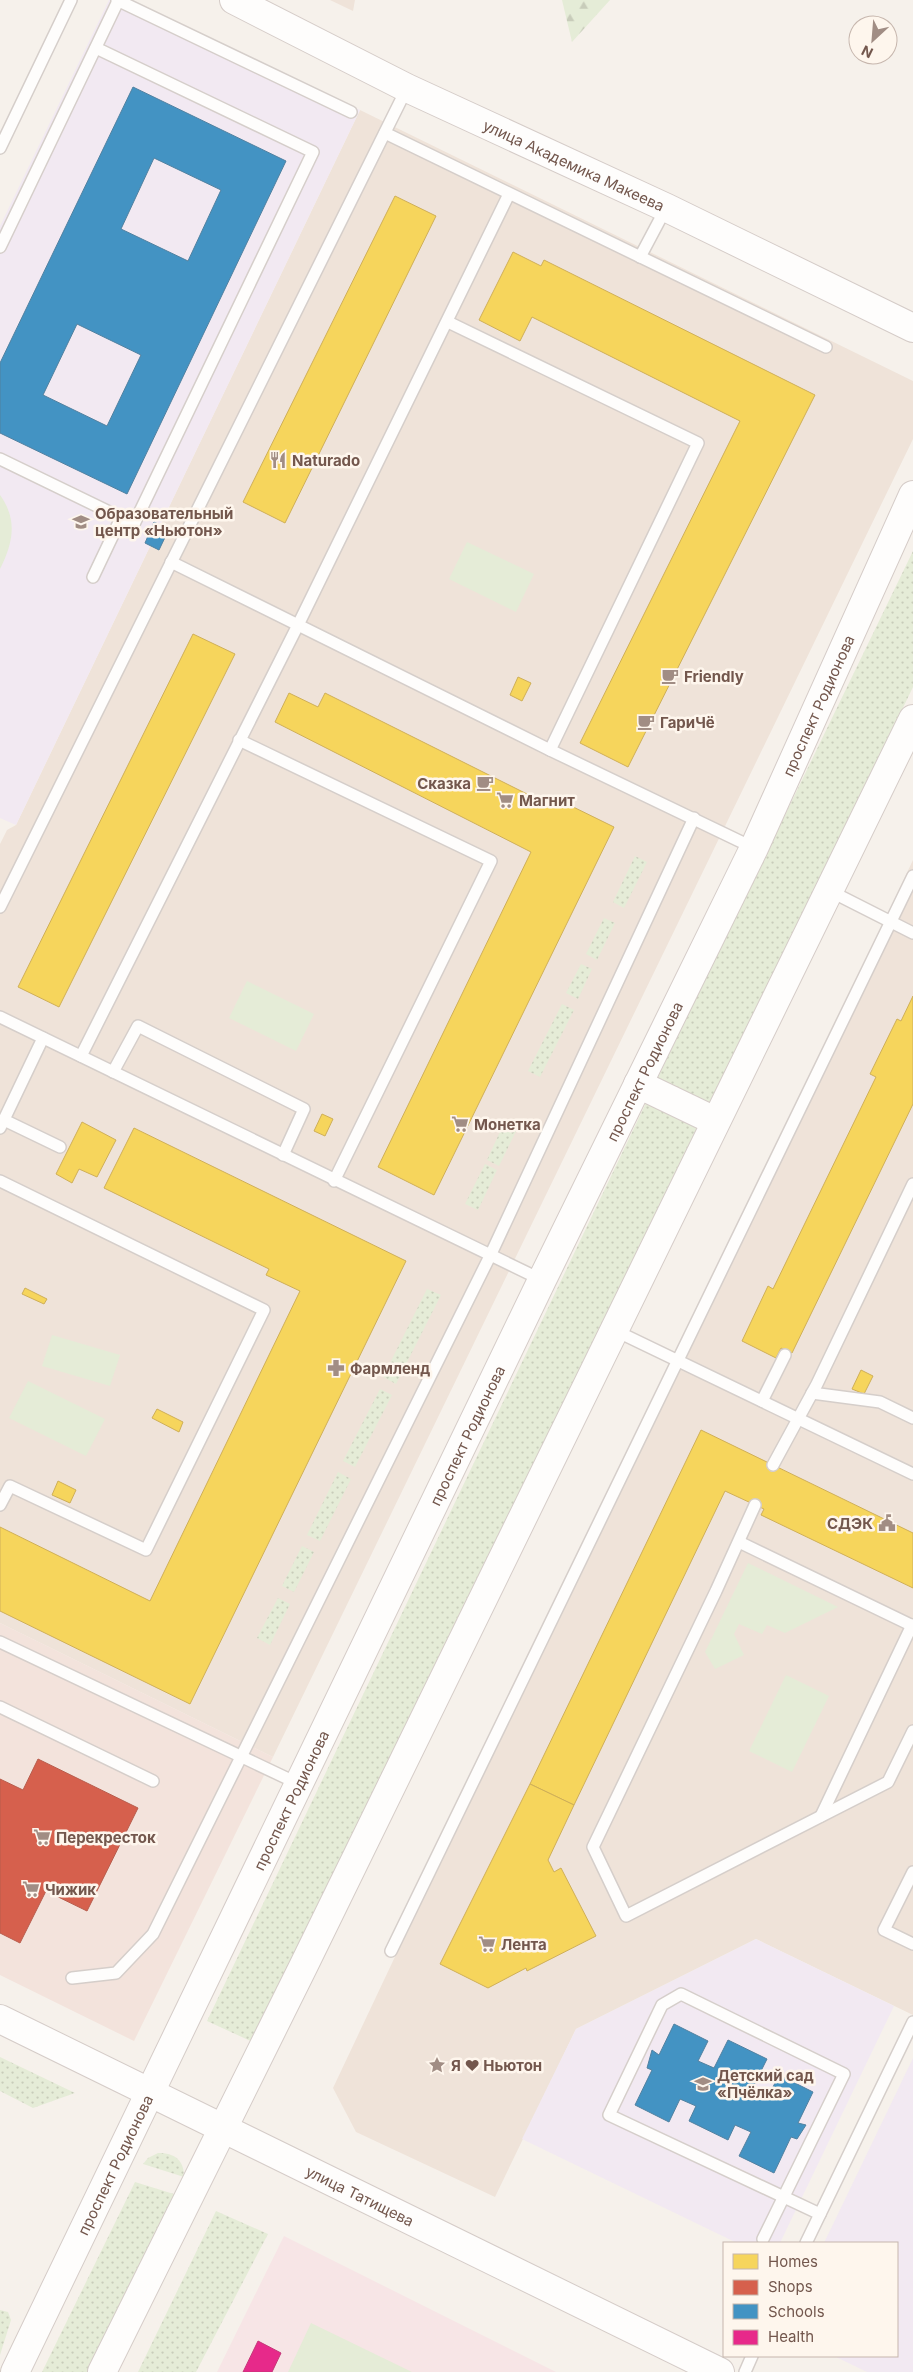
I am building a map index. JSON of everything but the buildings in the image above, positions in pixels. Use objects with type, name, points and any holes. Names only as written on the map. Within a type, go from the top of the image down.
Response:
[{"type":"street","name":"улица Академика Макеева","points":[[235,0],[407,88],[667,208],[913,328]]},
{"type":"street","name":"проспект Родионова","points":[[15,2372],[542,1280],[754,848],[913,495]]},
{"type":"street","points":[[102,2372],[223,2129],[913,719]]},
{"type":"street","points":[[638,1084],[715,1121]]},
{"type":"street","name":"улица Татищева","points":[[0,2019],[720,2372]]},
{"type":"lane","points":[[0,148],[71,0]]},
{"type":"lane","points":[[0,247],[118,0],[351,112]]},
{"type":"lane","points":[[0,459],[134,524],[313,152],[96,48]]},
{"type":"lane","points":[[0,907],[407,88]]},
{"type":"lane","points":[[386,133],[826,347]]},
{"type":"lane","points":[[81,1056],[238,740],[298,625],[509,194]]},
{"type":"lane","points":[[640,257],[667,208]]},
{"type":"lane","points":[[448,322],[698,443],[550,750]]},
{"type":"lane","points":[[93,577],[121,518]]},
{"type":"lane","points":[[171,562],[550,750],[754,848]]},
{"type":"lane","points":[[238,740],[491,861],[334,1181]]},
{"type":"lane","points":[[72,1978],[116,1973],[152,1934],[242,1758],[490,1256],[694,818]]},
{"type":"lane","points":[[391,1951],[913,876]]},
{"type":"lane","points":[[828,890],[913,933]]},
{"type":"lane","points":[[0,1017],[334,1181],[542,1280]]},
{"type":"lane","points":[[113,1072],[138,1026],[304,1109],[283,1156]]},
{"type":"lane","points":[[43,1038],[2,1124],[60,1147]]},
{"type":"lane","points":[[0,1181],[264,1310],[146,1550],[10,1486],[0,1505]]},
{"type":"lane","points":[[774,1465],[797,1418],[812,1393],[913,1184]]},
{"type":"lane","points":[[614,1330],[913,1474]]},
{"type":"lane","points":[[762,1401],[785,1355]]},
{"type":"lane","points":[[812,1393],[880,1402],[913,1418]]},
{"type":"lane","points":[[755,1505],[593,1847],[626,1916],[888,1782],[913,1732]]},
{"type":"lane","points":[[739,1542],[912,1626],[821,1816]]},
{"type":"lane","points":[[0,1642],[299,1784]]},
{"type":"lane","points":[[2,1711],[153,1781]]},
{"type":"lane","points":[[913,1872],[884,1930],[913,1944]]},
{"type":"lane","points":[[763,2239],[782,2198],[844,2074],[681,1994],[662,2005],[609,2115],[782,2198],[820,2214]]},
{"type":"lane","points":[[806,2242],[913,2022]]},
{"type":"lane","points":[[745,2372],[752,2357]]},
{"type":"shaded area","name":"Образовательный центр «Ньютон»","points":[[109,0],[131,0],[360,110],[16,825],[0,818],[0,226]]},
{"type":"shaded area","points":[[330,0],[355,0],[353,11]]},
{"type":"shaded area","points":[[360,110],[913,381],[913,439],[273,1757],[0,1623],[0,844],[7,830],[16,825]]},
{"type":"shaded area","points":[[913,860],[913,2015],[756,1939],[576,2029],[495,2197],[356,2132],[333,2088]]},
{"type":"shaded area","points":[[0,1623],[273,1757],[134,2041],[0,1975]]},
{"type":"shaded area","name":"Детский сад «Пчёлка»","points":[[756,1939],[894,2006],[780,2242],[735,2242],[522,2139],[576,2029]]},
{"type":"shaded area","points":[[913,2058],[913,2372],[867,2372],[836,2357],[898,2357],[898,2242],[824,2242]]},
{"type":"shaded area","points":[[284,2236],[556,2372],[217,2372]]},
{"type":"green space","points":[[562,0],[610,0],[572,42]]},
{"type":"green space","points":[[0,495],[9,513],[12,532],[8,550],[0,569]]},
{"type":"green space","points":[[467,542],[534,574],[516,612],[449,579]]},
{"type":"green space","points":[[913,551],[913,687],[711,1105],[657,1079]]},
{"type":"green space","points":[[635,856],[647,862],[624,908],[613,902]]},
{"type":"green space","points":[[604,918],[615,923],[597,960],[586,954]]},
{"type":"green space","points":[[581,964],[592,969],[578,999],[566,993]]},
{"type":"green space","points":[[247,981],[314,1014],[296,1051],[229,1018]]},
{"type":"green space","points":[[562,1004],[574,1010],[540,1077],[528,1071]]},
{"type":"green space","points":[[646,1103],[699,1129],[257,2044],[207,2021]]},
{"type":"green space","points":[[505,1121],[518,1127],[499,1166],[487,1160]]},
{"type":"green space","points":[[485,1164],[497,1170],[478,1210],[465,1204]]},
{"type":"green space","points":[[427,1289],[441,1295],[396,1384],[383,1377]]},
{"type":"green space","points":[[52,1335],[120,1355],[110,1386],[42,1366]]},
{"type":"green space","points":[[28,1381],[105,1419],[86,1456],[9,1418]]},
{"type":"green space","points":[[380,1389],[392,1395],[355,1467],[343,1461]]},
{"type":"green space","points":[[338,1472],[351,1479],[320,1541],[307,1535]]},
{"type":"green space","points":[[302,1546],[314,1552],[294,1592],[282,1586]]},
{"type":"green space","points":[[748,1563],[838,1607],[785,1633],[767,1625],[762,1634],[739,1624],[734,1634],[744,1655],[715,1669],[705,1652]]},
{"type":"green space","points":[[278,1598],[290,1604],[270,1645],[257,1638]]},
{"type":"green space","points":[[786,1675],[829,1696],[792,1772],[749,1751]]},
{"type":"green space","points":[[0,2057],[75,2093],[33,2108],[0,2091]]},
{"type":"green space","points":[[158,2153],[174,2156],[182,2166],[184,2177],[143,2164],[148,2158]]},
{"type":"green space","points":[[135,2182],[177,2195],[90,2372],[42,2372]]},
{"type":"green space","points":[[216,2211],[268,2234],[196,2372],[138,2372]]},
{"type":"green space","points":[[0,2310],[8,2312],[11,2320],[0,2355]]},
{"type":"green space","points":[[311,2323],[412,2372],[288,2372]]},
{"type":"place","name":"Naturado","points":[[278,460]]},
{"type":"place","name":"Образовательный центр «Ньютон»","points":[[81,522]]},
{"type":"place","name":"Friendly","points":[[670,676]]},
{"type":"place","name":"ГариЧё","points":[[646,722]]},
{"type":"place","name":"Сказка","points":[[485,783]]},
{"type":"place","name":"Магнит","points":[[505,800]]},
{"type":"place","name":"Монетка","points":[[460,1124]]},
{"type":"place","name":"Фармленд","points":[[336,1368]]},
{"type":"place","name":"СДЭК","points":[[887,1523]]},
{"type":"place","name":"Перекресток","points":[[42,1837]]},
{"type":"place","name":"Чижик","points":[[31,1889]]},
{"type":"place","name":"Лента","points":[[487,1944]]},
{"type":"place","name":"Я ❤ Ньютон","points":[[437,2065]]},
{"type":"place","name":"Детский сад «Пчёлка»","points":[[703,2084]]}]
